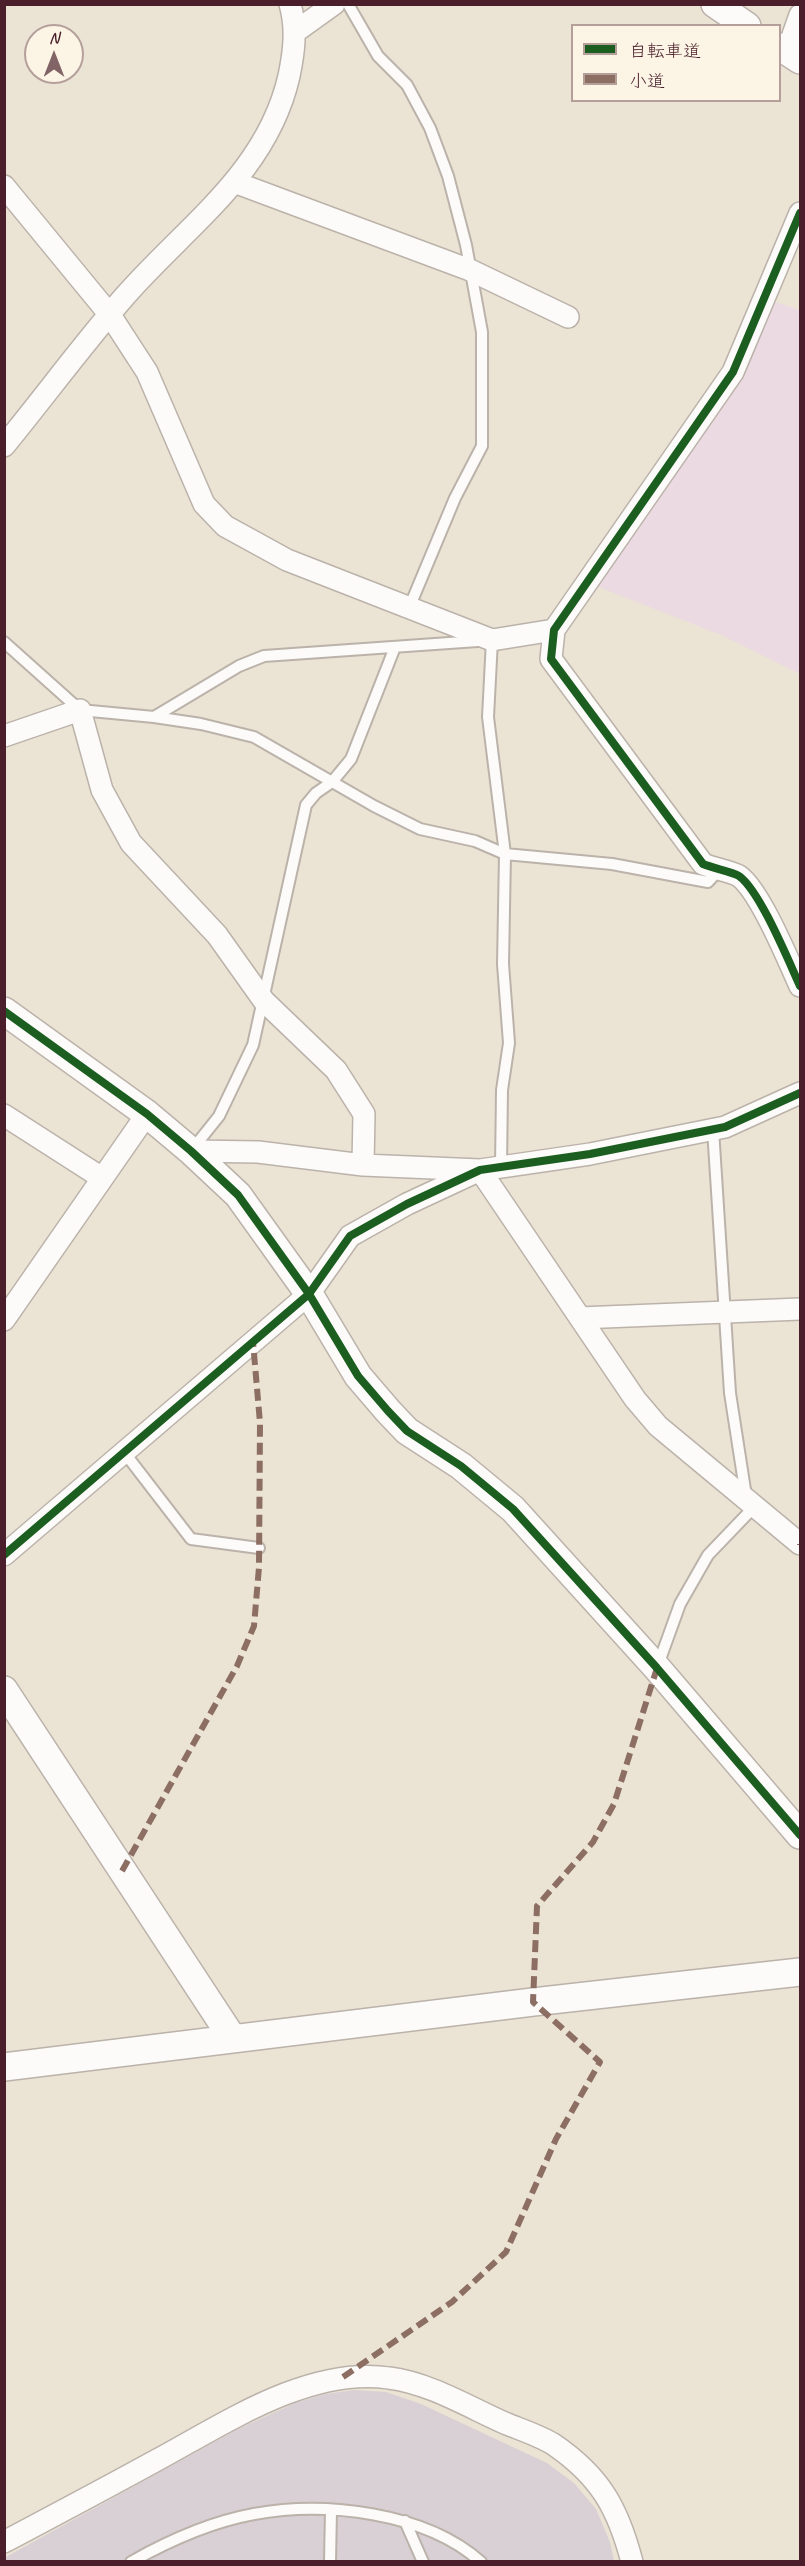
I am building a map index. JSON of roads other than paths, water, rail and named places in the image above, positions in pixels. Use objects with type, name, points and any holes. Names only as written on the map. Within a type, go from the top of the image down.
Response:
[{"type":"street","points":[[4,446],[125,296],[216,204],[253,160],[283,100],[292,63],[295,32],[290,4]]},
{"type":"street","points":[[295,32],[334,4]]},
{"type":"street","points":[[715,4],[744,24]]},
{"type":"street","points":[[789,53],[801,15]]},
{"type":"street","points":[[234,182],[470,270],[568,317]]},
{"type":"street","points":[[4,186],[110,315],[147,372],[204,504],[225,526],[287,560],[492,640],[554,630]]},
{"type":"street","points":[[801,213],[733,372],[554,630],[551,659],[703,864],[718,871],[738,875],[756,897],[801,986]]},
{"type":"street","points":[[4,736],[80,710],[102,790],[131,843],[217,935],[264,1000],[336,1070],[364,1114],[363,1165]]},
{"type":"street","points":[[4,1011],[147,1114],[238,1195],[309,1294],[358,1376],[388,1411],[407,1431],[461,1466],[513,1509],[657,1668],[798,1835]]},
{"type":"street","points":[[191,1151],[258,1152],[363,1165],[480,1170],[590,1154],[725,1127],[801,1093]]},
{"type":"street","points":[[4,1320],[147,1114]]},
{"type":"street","points":[[4,1115],[102,1178]]},
{"type":"street","points":[[4,1555],[309,1294],[350,1236],[406,1204],[480,1170]]},
{"type":"street","points":[[480,1170],[635,1400],[658,1426],[800,1544]]},
{"type":"street","points":[[580,1318],[801,1309]]},
{"type":"street","points":[[4,1690],[233,2039]]},
{"type":"street","points":[[4,2067],[801,1972]]},
{"type":"street","points":[[4,2542],[243,2414],[304,2387],[343,2377],[389,2378],[426,2388],[552,2443],[586,2471],[611,2500],[624,2532],[632,2562]]},
{"type":"lane","points":[[348,4],[378,56],[407,85],[430,128],[448,176],[482,332],[482,446],[455,498],[409,608]]},
{"type":"lane","points":[[154,717],[239,666],[264,656],[492,640],[488,717],[505,854],[503,964],[509,1043],[502,1090],[501,1167]]},
{"type":"lane","points":[[4,642],[80,710],[201,724],[254,737],[420,829],[475,841],[505,854],[612,864],[708,882],[718,871]]},
{"type":"lane","points":[[191,1151],[219,1116],[253,1045],[306,806],[316,794],[332,782],[351,759],[395,647]]},
{"type":"lane","points":[[657,1668],[680,1604],[708,1555],[751,1503],[730,1393],[713,1129]]},
{"type":"lane","points":[[124,1452],[190,1539],[259,1548]]},
{"type":"lane","points":[[131,2562],[168,2541],[212,2524],[253,2514],[291,2509],[370,2514],[405,2522],[440,2534],[481,2562]]},
{"type":"lane","points":[[330,2562],[331,2510]]},
{"type":"lane","points":[[405,2522],[423,2562]]}]
